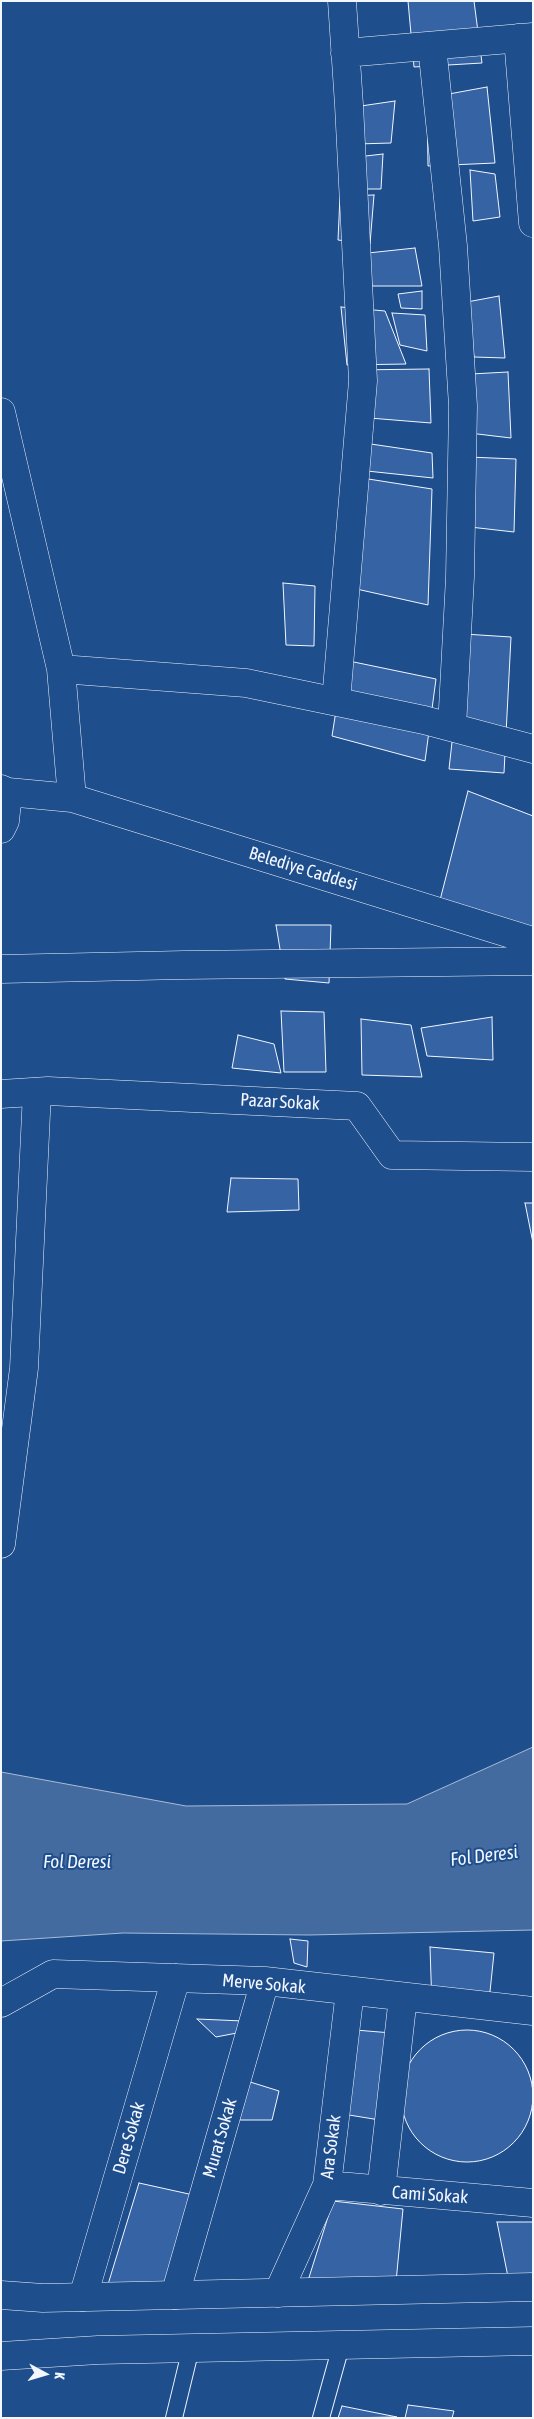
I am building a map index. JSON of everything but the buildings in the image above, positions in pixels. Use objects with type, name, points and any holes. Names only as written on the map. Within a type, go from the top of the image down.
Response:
[{"type":"street","points":[[336,701],[363,381],[342,1]]},
{"type":"street","points":[[345,53],[525,38],[533,223]]},
{"type":"street","points":[[432,46],[453,246],[464,406],[460,578],[452,727]]},
{"type":"street","points":[[1,412],[62,669],[72,798]]},
{"type":"street","points":[[62,669],[246,683],[452,727],[533,749]]},
{"type":"street","points":[[1,829],[5,821],[5,790]]},
{"type":"street","name":"Belediye Caddesi","points":[[5,790],[72,798],[533,940]]},
{"type":"street","points":[[1,969],[533,961]]},
{"type":"street","points":[[1,1544],[24,1368],[36,1092]]},
{"type":"street","name":"Pazar Sokak","points":[[1,1094],[36,1092],[357,1106],[392,1155],[533,1157]]},
{"type":"street","name":"Merve Sokak","points":[[1,2003],[53,1974],[264,1982],[533,2011]]},
{"type":"street","name":"Dere Sokak","points":[[83,2297],[176,1978]]},
{"type":"street","name":"Murat Sokak","points":[[175,2295],[264,1982]]},
{"type":"street","name":"Ara Sokak","points":[[278,2293],[327,2185],[350,1991]]},
{"type":"street","points":[[381,2191],[403,1997]]},
{"type":"street","name":"Cami Sokak","points":[[327,2185],[533,2203]]},
{"type":"street","points":[[1,2295],[83,2297],[533,2288]]},
{"type":"street","points":[[1,2356],[98,2350],[533,2341]]},
{"type":"lane","points":[[321,2418],[341,2346]]},
{"type":"lane","points":[[174,2418],[191,2348]]},
{"type":"water","name":"Fol Deresi","points":[[533,1747],[533,1930],[309,1935],[123,1933],[1,1941],[1,1772],[186,1806],[407,1804]]}]
